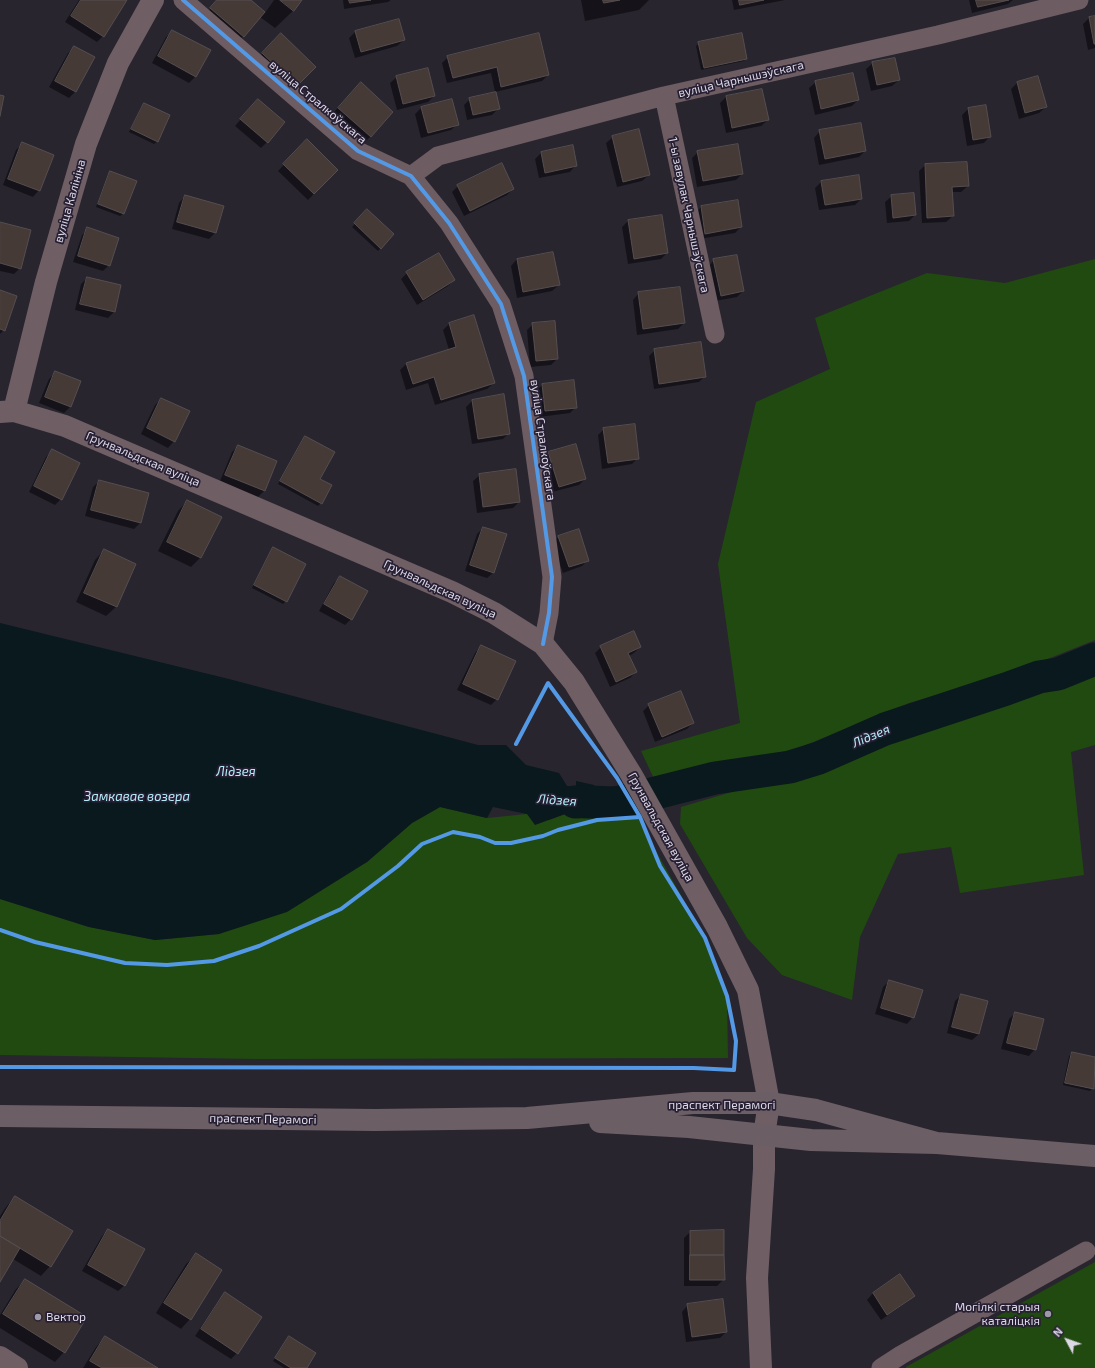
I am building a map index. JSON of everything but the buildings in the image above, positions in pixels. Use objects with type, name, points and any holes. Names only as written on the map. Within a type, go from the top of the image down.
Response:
[{"type":"main road","name":"вуліца Калініна","points":[[7,412],[86,144],[118,63],[153,0]]},
{"type":"main road","name":"Грунвальдская вуліца","points":[[7,412],[66,426],[452,592],[494,612],[543,644],[574,682],[631,774],[717,927],[748,990],[769,1103],[764,1135],[764,1169],[757,1278],[761,1368]]},
{"type":"main road","name":"праспект Перамогі","points":[[527,1118],[693,1103],[769,1103],[816,1110],[937,1143]]},
{"type":"main road","name":"праспект Перамогі","points":[[0,1116],[375,1120],[527,1118],[689,1127],[811,1140],[937,1143],[1091,1156]]},
{"type":"main road","points":[[0,1357],[17,1368]]},
{"type":"street","name":"вуліца Стралкоўскага","points":[[183,0],[358,151],[411,176],[449,223],[501,304],[524,376],[552,577],[549,613],[543,644]]},
{"type":"street","name":"вуліца Чарнышэўскага","points":[[411,176],[438,156],[664,96],[938,35],[1079,0]]},
{"type":"street","name":"1-ы завулак Чарнышэўскага","points":[[664,96],[715,334]]},
{"type":"street","points":[[881,1368],[901,1355],[1086,1251]]},
{"type":"green space","points":[[1095,259],[1095,640],[1015,672],[909,703],[796,749],[672,782],[656,783],[641,751],[740,723],[718,564],[756,402],[830,369],[815,318],[927,273],[1005,283]]},
{"type":"green space","points":[[1095,669],[1095,745],[1071,752],[1084,875],[960,893],[951,847],[898,854],[860,937],[852,1000],[782,975],[747,938],[680,824],[681,807],[806,770],[920,726],[1029,697]]},
{"type":"green space","points":[[587,806],[624,809],[638,819],[705,938],[727,996],[728,1058],[256,1059],[0,1055],[0,899],[89,927],[155,940],[219,934],[367,862],[412,823],[440,807],[487,818],[527,814],[549,820]]},
{"type":"green space","name":"Могілкі старыя каталіцкія","points":[[1095,1262],[1095,1368],[906,1368],[906,1367]]},
{"type":"water","name":"Замкавае возера","points":[[0,623],[229,679],[478,745],[506,745],[526,765],[559,773],[567,786],[576,787],[576,781],[594,785],[596,790],[614,791],[624,809],[587,806],[535,825],[527,814],[493,807],[487,818],[440,807],[412,823],[367,862],[287,912],[219,934],[155,940],[89,927],[0,899]]},
{"type":"waterway","name":"Лідзея","points":[[575,802],[620,802],[715,778],[790,767],[819,758],[885,729],[1039,677],[1058,674],[1095,659]]},
{"type":"cycle path","points":[[183,0],[358,151],[411,176],[449,223],[501,304],[524,376],[552,577],[549,613],[543,644]]},
{"type":"cycle path","points":[[0,1067],[694,1068],[734,1070],[736,1041],[727,996],[705,938],[660,866],[640,817],[617,778],[548,683],[516,744]]},
{"type":"cycle path","points":[[0,930],[35,942],[125,963],[167,965],[214,961],[259,946],[341,909],[398,866],[422,844],[453,832],[480,837],[495,843],[511,843],[543,836],[558,830],[597,820],[640,817]]},
{"type":"place","name":"Могілкі старыя каталіцкія","points":[[1048,1314]]},
{"type":"place","name":"Вектор","points":[[38,1317]]}]
